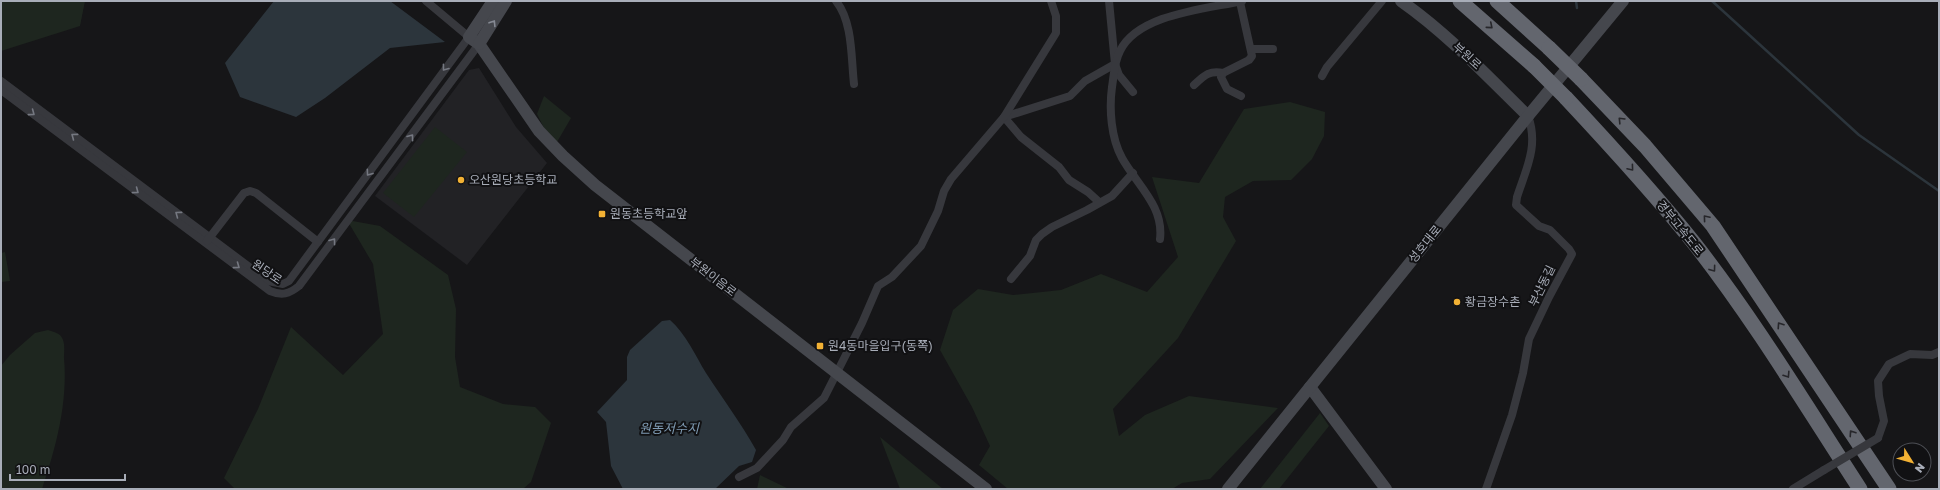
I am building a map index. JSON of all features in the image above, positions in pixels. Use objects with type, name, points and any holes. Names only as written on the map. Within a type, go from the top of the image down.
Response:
[{"type":"highway","name":"경부고속도로","points":[[1460,1],[1534,66],[1566,98],[1624,160],[1694,244],[1755,327],[1860,489]]},
{"type":"highway","points":[[1497,1],[1581,79],[1645,146],[1713,226],[1889,489]]},
{"type":"street","points":[[426,1],[469,37],[493,1]]},
{"type":"street","points":[[479,44],[506,1]]},
{"type":"street","points":[[836,1],[841,7],[848,29],[854,84]]},
{"type":"street","points":[[739,477],[757,468],[768,458],[791,427],[824,398],[878,286],[892,277],[921,246],[938,212],[944,191],[950,179],[1004,117],[1056,33],[1056,16],[1051,1]]},
{"type":"street","points":[[1109,1],[1115,64],[1111,112],[1116,142],[1122,158],[1152,202],[1159,217],[1161,229],[1160,239]]},
{"type":"street","points":[[1132,92],[1119,75],[1115,64],[1119,51],[1127,39],[1135,32],[1149,24],[1170,16],[1241,1],[1252,49],[1252,56],[1249,60],[1223,73],[1214,71],[1208,73],[1194,85]]},
{"type":"street","points":[[1322,76],[1327,67],[1382,1]]},
{"type":"street","name":"부원로","points":[[1401,1],[1424,17],[1454,44],[1528,116]]},
{"type":"street","name":"성호대로","points":[[1228,489],[1528,116],[1623,1]]},
{"type":"street","name":"부원이음로","points":[[469,37],[479,44],[540,131],[568,161],[595,185],[986,489]]},
{"type":"street","name":"원당로","points":[[1,90],[207,240],[268,281],[283,284],[288,281],[318,242],[469,37]]},
{"type":"street","name":"원당로","points":[[1,81],[207,240],[270,292],[279,295],[292,292],[299,286],[479,44]]},
{"type":"street","points":[[1252,49],[1273,49]]},
{"type":"street","points":[[1004,117],[1070,96],[1085,81],[1115,64]]},
{"type":"street","points":[[1223,73],[1221,77],[1227,89],[1241,96]]},
{"type":"street","name":"부산동길","points":[[1486,489],[1512,415],[1523,374],[1529,340],[1548,297],[1572,254],[1550,230],[1539,226],[1516,205],[1517,197],[1533,151],[1532,126],[1528,116]]},
{"type":"street","points":[[1004,117],[1020,137],[1059,167],[1068,180],[1088,192],[1099,202]]},
{"type":"street","points":[[1012,279],[1030,256],[1036,240],[1042,234],[1052,227],[1112,196],[1133,173]]},
{"type":"street","points":[[207,240],[244,193],[250,191],[256,193],[318,242]]},
{"type":"street","points":[[1792,489],[1878,438],[1884,421],[1879,396],[1878,381],[1889,364],[1910,354],[1932,355],[1939,352]]},
{"type":"street","points":[[1310,387],[1386,489]]},
{"type":"shaded area","points":[[1,1],[85,1],[80,26],[1,51]]},
{"type":"shaded area","name":"오산원당초등학교","points":[[479,68],[516,127],[547,163],[467,265],[375,196],[469,70]]},
{"type":"shaded area","points":[[544,96],[571,118],[557,142],[544,128],[537,114]]},
{"type":"shaded area","points":[[1290,102],[1325,112],[1324,136],[1312,159],[1291,180],[1253,181],[1225,197],[1223,217],[1236,241],[1178,338],[1113,409],[1119,436],[1145,415],[1189,396],[1278,408],[1210,479],[1182,483],[1172,489],[1008,489],[979,465],[990,446],[972,407],[940,350],[953,310],[978,289],[1013,295],[1061,290],[1101,274],[1147,292],[1178,257],[1152,177],[1199,183],[1244,109]]},
{"type":"shaded area","points":[[435,127],[467,152],[414,217],[383,193]]},
{"type":"shaded area","points":[[347,220],[380,226],[448,275],[456,309],[455,357],[460,387],[503,404],[535,407],[551,423],[531,482],[523,489],[235,489],[224,478],[258,409],[291,327],[343,375],[383,334],[373,264]]},
{"type":"shaded area","points":[[5,252],[10,281],[1,282],[1,253]]},
{"type":"shaded area","points":[[48,330],[57,333],[63,340],[65,375],[60,425],[52,457],[42,489],[1,489],[1,366],[10,355],[35,333]]},
{"type":"shaded area","points":[[1320,413],[1329,426],[1279,489],[1260,489]]},
{"type":"shaded area","points":[[880,437],[943,489],[900,489]]},
{"type":"shaded area","points":[[760,475],[789,489],[757,489]]},
{"type":"water","points":[[274,1],[390,1],[445,42],[390,48],[325,98],[296,117],[240,97],[225,63]]},
{"type":"water","name":"원동저수지","points":[[670,320],[686,338],[706,373],[756,450],[752,462],[739,466],[715,489],[623,489],[611,466],[606,422],[597,412],[627,380],[627,357],[630,350],[662,321]]},
{"type":"waterway","points":[[1576,1],[1577,8]]},
{"type":"waterway","points":[[1712,1],[1859,135],[1939,191]]},
{"type":"place","name":"오산원당초등학교","points":[[461,180]]},
{"type":"place","name":"원동초등학교앞","points":[[602,214]]},
{"type":"place","name":"황금장수촌","points":[[1457,302]]},
{"type":"place","name":"원4동마을입구(동쪽)","points":[[820,346]]}]
